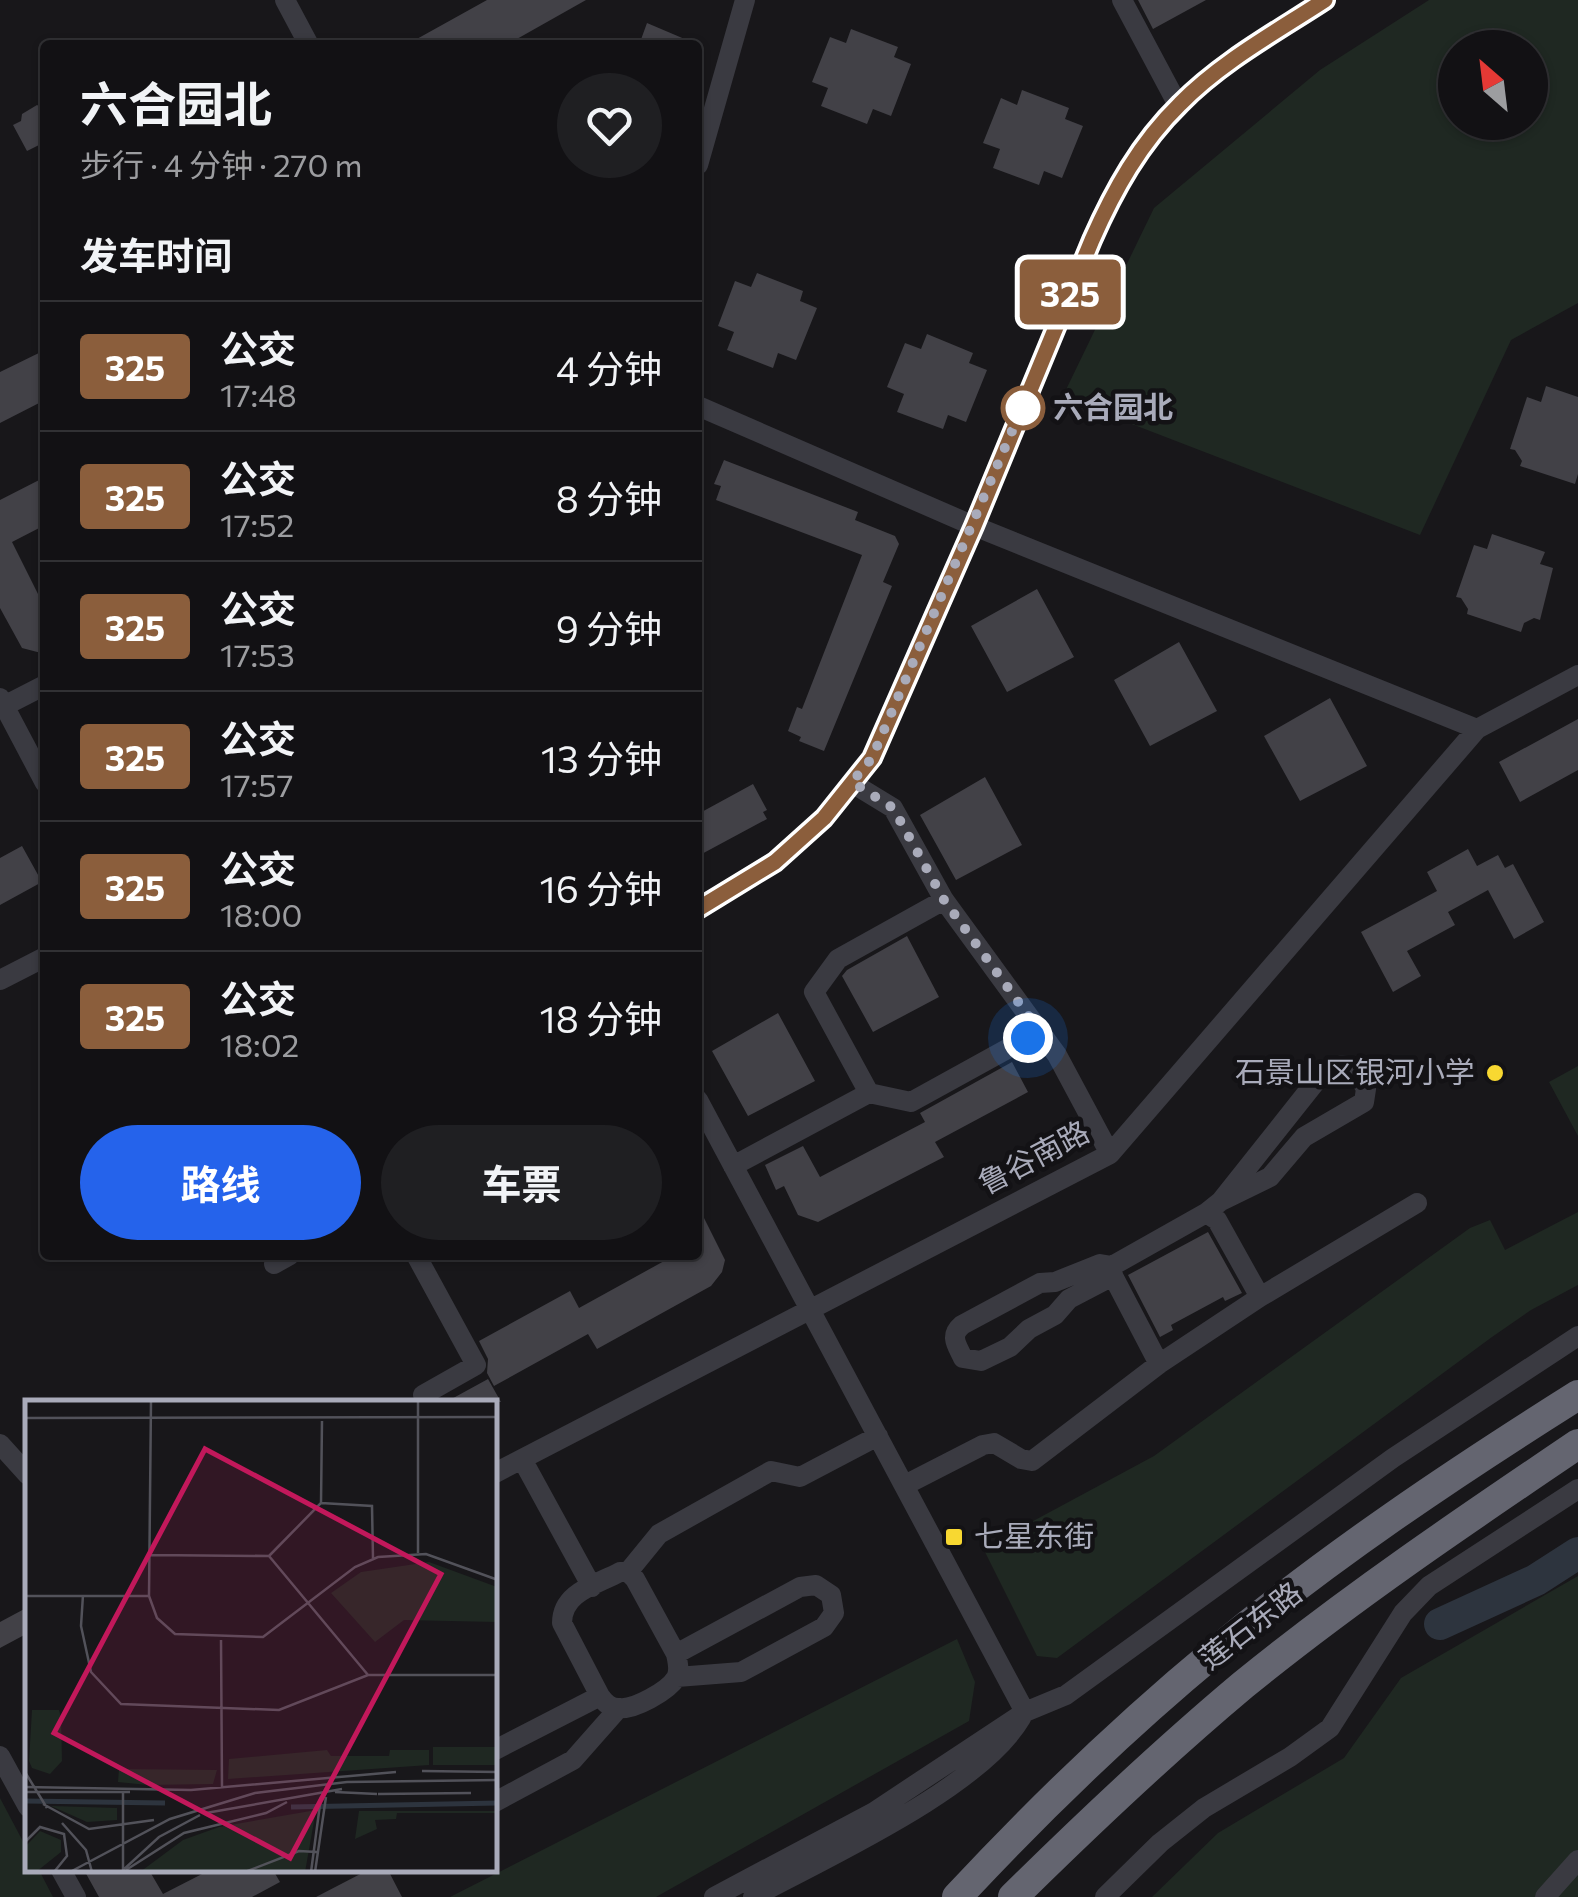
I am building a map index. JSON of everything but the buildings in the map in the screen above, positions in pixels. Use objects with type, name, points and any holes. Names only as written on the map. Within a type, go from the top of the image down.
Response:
[{"type":"highway","name":"莲石东路","points":[[957,1896],[1072,1781],[1216,1650],[1362,1540],[1495,1447],[1578,1395]]},
{"type":"highway","name":"莲石东路","points":[[1012,1897],[1243,1686],[1386,1576],[1578,1444]]},
{"type":"highway","points":[[1518,1485],[1578,1455]]},
{"type":"street","points":[[285,0],[306,40]]},
{"type":"street","points":[[702,151],[745,0]]},
{"type":"street","points":[[1122,0],[1178,104]]},
{"type":"street","points":[[702,907],[775,862],[824,818],[872,758],[974,526],[1110,198],[1132,162],[1178,104],[1232,61],[1325,0]]},
{"type":"street","points":[[702,408],[974,526],[1477,729]]},
{"type":"street","name":"鲁谷南路","points":[[498,1471],[1110,1154],[1477,729],[1578,675]]},
{"type":"street","points":[[40,687],[2,702],[40,773]]},
{"type":"street","points":[[852,782],[893,808],[944,900],[1058,1055],[1110,1154]]},
{"type":"street","points":[[869,1093],[814,992],[838,959],[944,900]]},
{"type":"street","points":[[0,980],[40,959]]},
{"type":"street","points":[[733,1166],[869,1093],[911,1102],[1038,1029]]},
{"type":"street","points":[[1160,1364],[1112,1271],[1100,1264],[1040,1284],[955,1330],[954,1338],[963,1358],[981,1361],[1010,1347],[1029,1329],[1055,1315],[1069,1299],[1112,1271],[1214,1207],[1270,1176],[1304,1137],[1364,1102],[1366,1089],[1354,1067],[1342,1065],[1317,1080],[1214,1207]]},
{"type":"street","points":[[702,1108],[1025,1712]]},
{"type":"street","points":[[905,1486],[983,1445],[994,1443],[1032,1461],[1160,1364],[1260,1297],[1418,1203]]},
{"type":"street","points":[[1214,1207],[1217,1220],[1260,1297]]},
{"type":"street","points":[[419,1260],[476,1365],[423,1394],[426,1400]]},
{"type":"street","name":"莲石东路","points":[[714,1897],[874,1812],[1025,1712],[1066,1694],[1393,1458],[1578,1336]]},
{"type":"street","points":[[628,1572],[659,1534],[772,1471],[800,1477],[878,1436]]},
{"type":"street","points":[[0,1444],[25,1472]]},
{"type":"street","points":[[522,1459],[592,1587]]},
{"type":"street","points":[[1105,1897],[1160,1843],[1204,1808],[1290,1757],[1330,1728],[1403,1612],[1429,1586],[1576,1495]]},
{"type":"street","points":[[676,1654],[800,1587],[816,1585],[830,1595],[834,1613],[824,1627],[742,1672],[677,1676],[668,1686],[631,1707],[618,1708],[607,1705],[600,1696],[562,1623],[562,1610],[568,1599],[620,1572],[628,1572],[636,1578],[676,1654],[677,1676]]},
{"type":"street","points":[[498,1748],[600,1696]]},
{"type":"street","points":[[498,1800],[573,1760],[618,1708]]},
{"type":"street","name":"莲石东路","points":[[753,1897],[894,1820],[958,1780],[1009,1739],[1025,1712]]},
{"type":"street","points":[[0,1756],[25,1802]]},
{"type":"street","points":[[1545,1897],[1578,1860]]},
{"type":"street","points":[[62,1872],[76,1897]]},
{"type":"shaded area","points":[[1429,0],[1578,0],[1578,303],[1511,340],[1420,535],[1124,421],[1060,402],[1154,208],[1320,70]]},
{"type":"shaded area","points":[[1578,1066],[1578,1136],[1549,1082]]},
{"type":"shaded area","points":[[1578,1212],[1578,1285],[1492,1337],[1057,1658],[1037,1656],[983,1548],[1154,1456],[1470,1228],[1490,1220],[1505,1250]]},
{"type":"shaded area","points":[[1578,1576],[1578,1897],[1152,1897],[1218,1833],[1344,1758],[1401,1678]]},
{"type":"shaded area","points":[[957,1639],[975,1682],[969,1721],[656,1897],[450,1897]]},
{"type":"shaded area","points":[[0,1798],[25,1845],[25,1872],[40,1872],[53,1897],[0,1897]]},
{"type":"waterway","points":[[1440,1624],[1536,1580],[1578,1553]]},
{"type":"bus line","name":"325","points":[[702,907],[775,862],[824,818],[872,758],[974,526],[1110,198],[1132,162],[1178,104],[1204,82],[1325,0]]},
{"type":"place","name":"六合园北","points":[[1023,408]]},
{"type":"place","name":"石景山区银河小学","points":[[1495,1073]]},
{"type":"place","name":"七星东街","points":[[954,1537]]},
{"type":"route","points":[[1023,408],[1024,403],[872,758],[852,782],[893,808],[944,900],[1038,1029],[1028,1038]]}]
